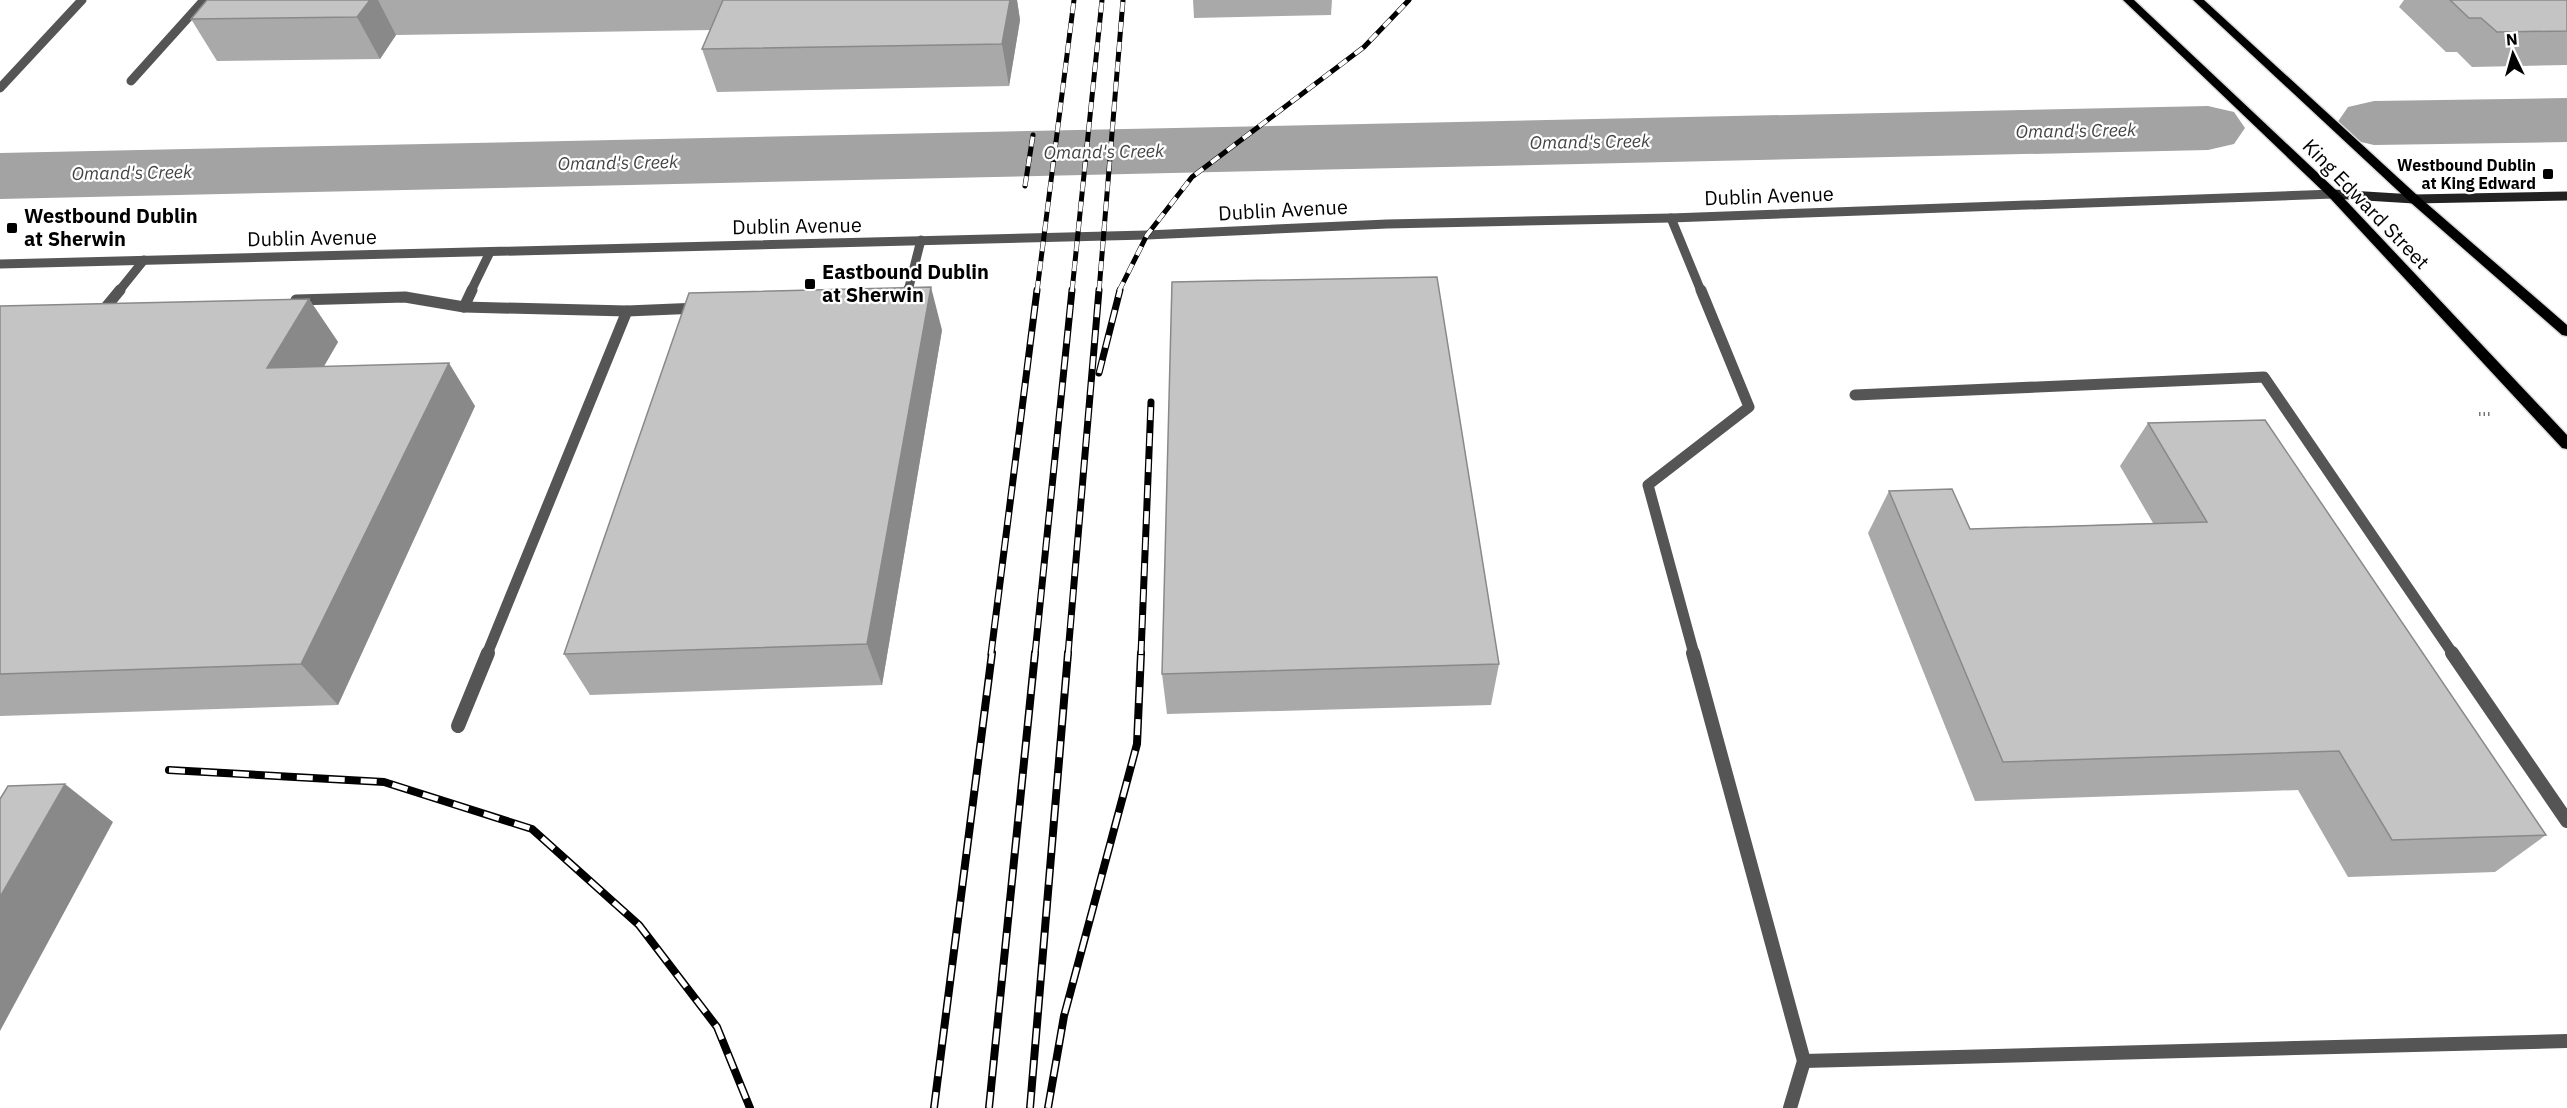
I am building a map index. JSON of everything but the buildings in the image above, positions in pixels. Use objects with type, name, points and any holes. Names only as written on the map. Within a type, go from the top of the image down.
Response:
[{"type":"main road","name":"King Edward Street","points":[[2128,0],[2333,194],[2567,444]]},
{"type":"main road","name":"King Edward Street","points":[[2198,0],[2414,199],[2567,332]]},
{"type":"main road","name":"Dublin Avenue","points":[[2333,194],[2414,199],[2567,196]]},
{"type":"street","points":[[0,88],[82,0]]},
{"type":"street","points":[[131,81],[204,0]]},
{"type":"street","name":"Dublin Avenue","points":[[0,264],[1147,235],[1388,224],[1671,218],[2333,194]]},
{"type":"street","points":[[1671,218],[1749,407],[1648,485],[1804,1061],[1790,1108]]},
{"type":"street","points":[[894,302],[906,301],[921,240]]},
{"type":"street","points":[[464,308],[490,252]]},
{"type":"street","points":[[106,307],[144,260]]},
{"type":"street","points":[[285,300],[405,297],[464,308],[627,311],[708,308]]},
{"type":"street","points":[[94,308],[117,307]]},
{"type":"street","points":[[458,726],[627,311]]},
{"type":"street","points":[[1855,395],[2264,377],[2567,821]]},
{"type":"street","points":[[1804,1061],[2567,1041]]},
{"type":"waterway","name":"Omand's Creek","points":[[2374,123],[2567,120]]},
{"type":"waterway","name":"Omand's Creek","points":[[0,176],[2208,128]]},
{"type":"railway","points":[[1037,291],[1074,0]]},
{"type":"railway","points":[[1072,291],[1102,0]]},
{"type":"railway","points":[[1099,291],[1123,0]]},
{"type":"railway","points":[[1119,291],[1147,235],[1192,177],[1364,47],[1409,0]]},
{"type":"railway","points":[[1025,186],[1033,135]]},
{"type":"railway","points":[[991,654],[1037,290]]},
{"type":"railway","points":[[1035,654],[1072,290]]},
{"type":"railway","points":[[1068,654],[1099,290]]},
{"type":"railway","points":[[1099,373],[1120,290]]},
{"type":"railway","points":[[1141,654],[1151,402]]},
{"type":"railway","points":[[934,1108],[992,653]]},
{"type":"railway","points":[[989,1108],[1035,653]]},
{"type":"railway","points":[[1030,1108],[1068,653]]},
{"type":"railway","points":[[1048,1108],[1064,1016],[1137,744],[1141,653]]},
{"type":"railway","points":[[169,770],[384,782],[532,829],[639,925],[717,1027],[750,1108]]},
{"type":"place","name":"Westbound Dublin at King Edward","points":[[2548,174]]},
{"type":"place","name":"Westbound Dublin at Sherwin","points":[[12,228]]},
{"type":"place","name":"Eastbound Dublin at Sherwin","points":[[810,284]]}]
